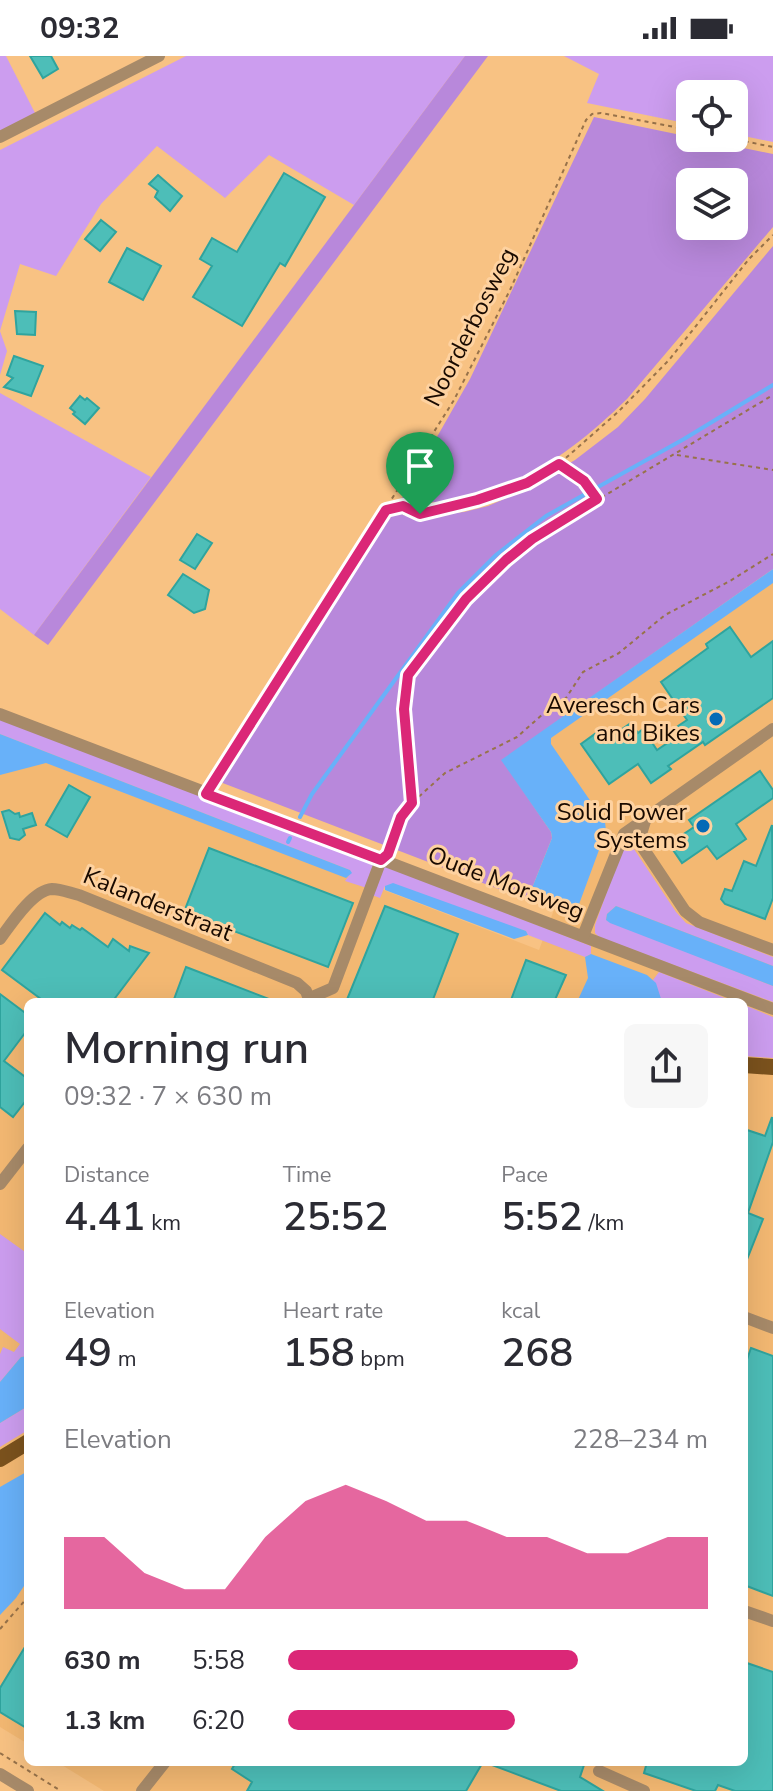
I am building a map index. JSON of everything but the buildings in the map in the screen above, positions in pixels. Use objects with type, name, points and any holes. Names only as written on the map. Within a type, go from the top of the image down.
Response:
[{"type":"main road","points":[[748,1065],[773,1067]]},
{"type":"main road","points":[[0,1459],[24,1444]]},
{"type":"street","points":[[0,137],[159,56]]},
{"type":"street","name":"Oude Morsweg","points":[[0,714],[744,998]]},
{"type":"street","points":[[583,936],[624,834],[773,729]]},
{"type":"street","points":[[646,818],[641,842],[645,854],[690,917],[773,950]]},
{"type":"street","name":"Kalanderstraat","points":[[314,998],[333,988],[381,860]]},
{"type":"street","name":"Kalanderstraat","points":[[0,939],[25,906],[44,891],[55,889],[79,895],[297,983],[309,998]]},
{"type":"street","name":"Oude Morsweg","points":[[748,999],[773,1009]]},
{"type":"street","points":[[0,1184],[24,1153]]},
{"type":"street","points":[[748,1319],[773,1328]]},
{"type":"street","points":[[748,1612],[773,1621]]},
{"type":"street","points":[[142,1791],[162,1766]]},
{"type":"street","points":[[599,1771],[644,1791]]},
{"type":"street","points":[[0,1774],[28,1791]]},
{"type":"path","name":"Noorderbosweg","points":[[206,794],[386,510],[468,372],[510,290],[586,120],[592,114],[601,113],[676,127]]},
{"type":"path","points":[[748,142],[773,147]]},
{"type":"path","points":[[386,510],[412,516],[420,514],[504,491],[538,477],[559,464],[618,412],[669,360],[749,259],[773,235]]},
{"type":"path","points":[[412,803],[404,709],[408,675],[466,599],[532,539],[773,395]]},
{"type":"path","points":[[676,454],[773,470]]},
{"type":"path","points":[[559,464],[575,473],[597,499]]},
{"type":"path","points":[[386,510],[403,506],[420,514]]},
{"type":"path","points":[[381,860],[392,847],[401,817],[445,773],[517,737],[566,698],[583,672],[619,653],[665,615],[773,554]]},
{"type":"path","points":[[0,1629],[24,1602]]},
{"type":"path","points":[[0,1753],[61,1791]]},
{"type":"shaded area","points":[[0,56],[6,56],[35,113],[0,131]]},
{"type":"shaded area","points":[[186,56],[465,56],[354,205],[269,155],[225,198],[157,146],[101,204],[56,276],[20,264],[0,331],[0,150]]},
{"type":"shaded area","points":[[465,56],[488,56],[48,645],[34,635]]},
{"type":"shaded area","points":[[564,56],[773,56],[773,142],[748,137],[748,80],[676,80],[676,121],[587,103],[599,74]]},
{"type":"shaded area","points":[[594,117],[676,134],[676,152],[748,152],[748,149],[773,154],[773,227],[627,399],[607,418],[541,468],[491,491],[437,502],[401,500],[470,379]]},
{"type":"shaded area","points":[[773,246],[773,569],[502,760],[552,838],[532,888],[524,899],[220,782],[393,513],[431,515],[488,506],[520,492],[575,460],[618,427],[645,399]]},
{"type":"shaded area","points":[[0,331],[7,351],[0,375]]},
{"type":"shaded area","points":[[0,393],[151,477],[34,635],[0,609]]},
{"type":"shaded area","points":[[773,579],[773,1791],[104,1791],[63,1766],[748,1766],[748,998],[24,998],[24,1742],[0,1727],[0,742],[539,950],[583,832],[525,751]]},
{"type":"shaded area","points":[[0,719],[373,862],[375,868],[367,888],[345,881],[350,870],[0,734]]},
{"type":"shaded area","points":[[624,843],[630,843],[686,923],[773,957],[773,966],[616,906],[607,914],[606,920],[773,986],[773,1002],[595,933],[595,925]]},
{"type":"shaded area","points":[[385,866],[591,946],[591,954],[585,957],[528,935],[526,931],[385,886],[380,898],[372,895],[381,869]]},
{"type":"shaded area","points":[[659,972],[725,998],[660,998],[653,980]]},
{"type":"shaded area","points":[[748,1007],[773,1017],[773,1058],[748,1056]]},
{"type":"shaded area","points":[[0,1234],[24,1251],[24,1357],[0,1382],[3,1347],[14,1352],[20,1344],[0,1329]]},
{"type":"shaded area","points":[[24,1408],[24,1432],[0,1447],[0,1423]]},
{"type":"water","points":[[773,569],[773,583],[551,738],[551,744],[605,822],[606,831],[578,907],[571,910],[534,895],[532,888],[552,838],[551,832],[501,760]]},
{"type":"water","points":[[0,734],[352,873],[346,878],[46,763],[0,775]]},
{"type":"water","points":[[393,883],[526,931],[528,935],[514,939],[385,890],[385,886]]},
{"type":"water","points":[[616,906],[773,966],[773,986],[610,923],[606,920],[607,914]]},
{"type":"water","points":[[591,954],[647,975],[656,983],[661,998],[579,998],[588,978],[585,957]]},
{"type":"water","points":[[24,1357],[24,1408],[0,1423],[0,1382]]},
{"type":"water","points":[[24,1473],[24,1586],[0,1615],[0,1487]]},
{"type":"waterway","points":[[300,817],[312,794],[458,593],[496,555],[546,516],[773,385]]},
{"type":"waterway","points":[[288,842],[290,838]]},
{"type":"place","name":"Averesch Cars and Bikes","points":[[716,719]]},
{"type":"place","name":"Solid Power Systems","points":[[703,826]]},
{"type":"route","points":[[559,464],[584,481],[597,499],[532,539],[506,560],[466,599],[408,675],[404,709],[412,803],[401,817],[388,854],[381,860],[206,794],[386,510],[403,506],[420,514],[477,500],[527,483],[559,464]]}]
